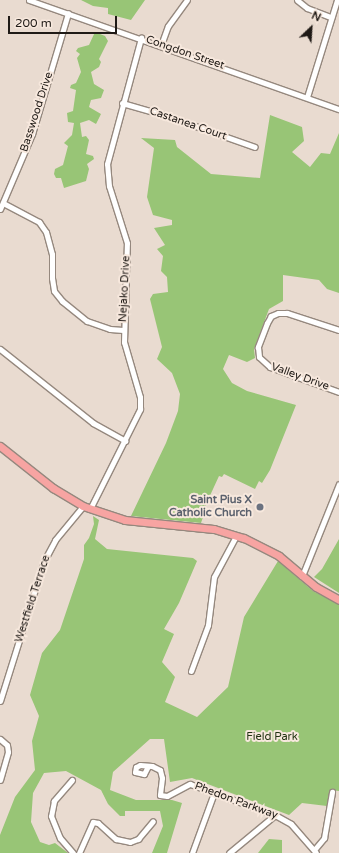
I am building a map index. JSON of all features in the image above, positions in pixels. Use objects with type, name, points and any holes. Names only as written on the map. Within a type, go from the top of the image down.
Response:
[{"type":"main road","points":[[0,446],[53,488],[86,507],[125,520],[214,529],[253,542],[279,556],[302,576],[339,600]]},
{"type":"street","name":"Congdon Street","points":[[29,0],[161,45],[339,109]]},
{"type":"street","points":[[161,45],[168,26],[187,0]]},
{"type":"street","points":[[297,0],[307,8],[331,17]]},
{"type":"street","points":[[307,97],[337,0]]},
{"type":"street","name":"Basswood Drive","points":[[0,209],[32,134],[68,13]]},
{"type":"street","name":"Nejako Drive","points":[[86,507],[136,422],[140,396],[126,355],[123,330],[126,243],[109,186],[107,164],[122,103],[141,38]]},
{"type":"street","name":"Castanea Court","points":[[122,103],[164,115],[255,147]]},
{"type":"street","points":[[3,203],[33,218],[46,232],[52,254],[52,278],[54,291],[62,301],[87,321],[110,329],[123,330]]},
{"type":"street","name":"Valley Drive","points":[[339,330],[287,313],[278,313],[271,316],[258,347],[259,356],[270,368],[339,392]]},
{"type":"street","points":[[0,349],[93,423],[124,441]]},
{"type":"street","points":[[302,576],[339,484]]},
{"type":"street","name":"Westfield Terrace","points":[[0,701],[44,561],[55,540],[86,507]]},
{"type":"street","points":[[191,671],[208,624],[214,577],[236,536]]},
{"type":"street","points":[[0,739],[7,745],[8,752],[0,780]]},
{"type":"street","name":"Phedon Parkway","points":[[148,766],[157,767],[162,773],[159,792],[163,796],[167,796],[186,784],[214,793],[274,815],[291,824],[315,851]]},
{"type":"street","points":[[72,780],[54,801],[51,816],[60,838],[73,853]]},
{"type":"street","points":[[315,851],[324,838],[332,792]]},
{"type":"street","points":[[192,853],[214,793]]},
{"type":"street","points":[[229,853],[274,815]]},
{"type":"street","points":[[79,853],[93,822],[98,823],[116,839],[130,842],[142,836],[153,822]]},
{"type":"green space","points":[[81,0],[145,0],[131,20],[108,14],[108,8],[93,6]]},
{"type":"green space","points":[[95,32],[105,36],[108,41],[99,59],[101,62],[99,67],[91,72],[94,84],[104,90],[101,98],[91,100],[89,107],[101,114],[96,124],[89,120],[80,123],[82,137],[86,136],[89,140],[86,154],[93,156],[94,159],[87,164],[89,169],[86,181],[64,188],[61,178],[56,178],[54,174],[55,169],[63,165],[68,146],[64,143],[72,135],[74,123],[68,122],[67,113],[73,111],[76,90],[70,88],[71,85],[76,83],[81,72],[77,58],[80,54],[76,51],[78,48],[89,45]]},
{"type":"green space","points":[[270,115],[302,127],[304,141],[292,152],[310,167],[321,153],[330,154],[339,133],[339,293],[327,289],[319,280],[283,275],[283,301],[269,309],[254,349],[255,358],[247,362],[229,355],[223,369],[232,383],[247,391],[296,405],[270,470],[262,483],[259,481],[255,489],[224,474],[222,477],[219,476],[202,513],[204,514],[201,523],[131,516],[166,443],[178,411],[180,394],[172,373],[157,359],[162,347],[150,299],[153,294],[168,292],[167,277],[161,271],[163,256],[157,249],[165,245],[154,228],[172,225],[172,220],[153,215],[147,197],[154,148],[141,138],[175,140],[177,147],[211,174],[260,178]]},
{"type":"green space","name":"Field Park","points":[[93,516],[99,520],[95,539],[107,549],[193,558],[197,561],[179,603],[164,629],[174,634],[162,662],[175,677],[165,702],[197,717],[228,687],[244,617],[278,561],[313,591],[339,604],[339,791],[331,790],[327,806],[302,803],[289,815],[192,778],[170,782],[164,739],[150,739],[113,772],[110,790],[136,800],[172,800],[182,803],[167,853],[152,853],[163,826],[160,811],[125,811],[125,816],[120,816],[108,804],[101,790],[66,771],[44,773],[33,793],[31,822],[40,842],[49,845],[55,843],[68,853],[0,853],[0,835],[15,797],[35,770],[32,741],[39,716],[30,695],[42,653],[60,630],[84,559],[84,545],[89,538],[94,524]]},
{"type":"green space","points":[[339,539],[339,593],[314,577],[322,569]]},
{"type":"green space","points":[[269,839],[282,840],[282,853],[258,853]]},
{"type":"place","name":"Saint Pius X Catholic Church","points":[[260,507]]}]
